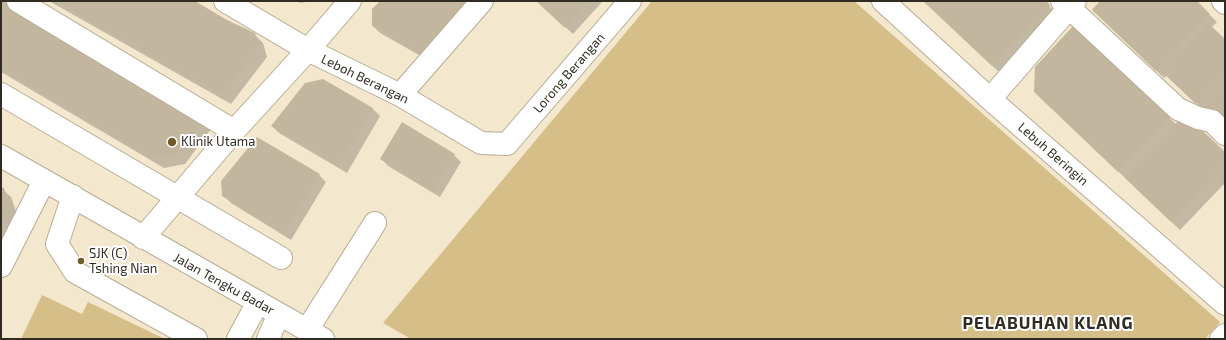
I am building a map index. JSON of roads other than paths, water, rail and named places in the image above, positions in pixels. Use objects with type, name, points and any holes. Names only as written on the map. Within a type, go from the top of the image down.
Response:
[{"type":"street","points":[[18,1],[234,131]]},
{"type":"street","name":"Leboh Berangan","points":[[225,1],[308,50],[400,95],[481,143],[507,144]]},
{"type":"street","points":[[143,238],[234,131],[308,50],[350,1]]},
{"type":"street","points":[[400,95],[482,1]]},
{"type":"street","name":"Lorong Berangan","points":[[507,144],[630,1]]},
{"type":"street","name":"Lebuh Beringin","points":[[883,1],[990,99],[1225,304]]},
{"type":"street","points":[[990,99],[1069,3],[1178,109],[1198,118],[1212,121],[1225,134]]},
{"type":"street","points":[[1,94],[281,258]]},
{"type":"street","name":"Jalan Tengku Badar","points":[[1,156],[73,196],[143,238],[315,334]]},
{"type":"street","points":[[1,266],[44,181]]},
{"type":"street","points":[[73,196],[57,244],[75,272],[196,339]]},
{"type":"street","points":[[315,334],[375,222]]},
{"type":"street","points":[[238,339],[258,302]]},
{"type":"street","points":[[268,339],[279,314]]},
{"type":"street","points":[[1222,339],[1225,335]]},
{"type":"place","name":"Klinik Utama","points":[[172,142]]},
{"type":"place","name":"SJK (C) Tshing Nian","points":[[81,261]]},
{"type":"district","name":"PELABUHAN KLANG","points":[[1048,323]]}]
